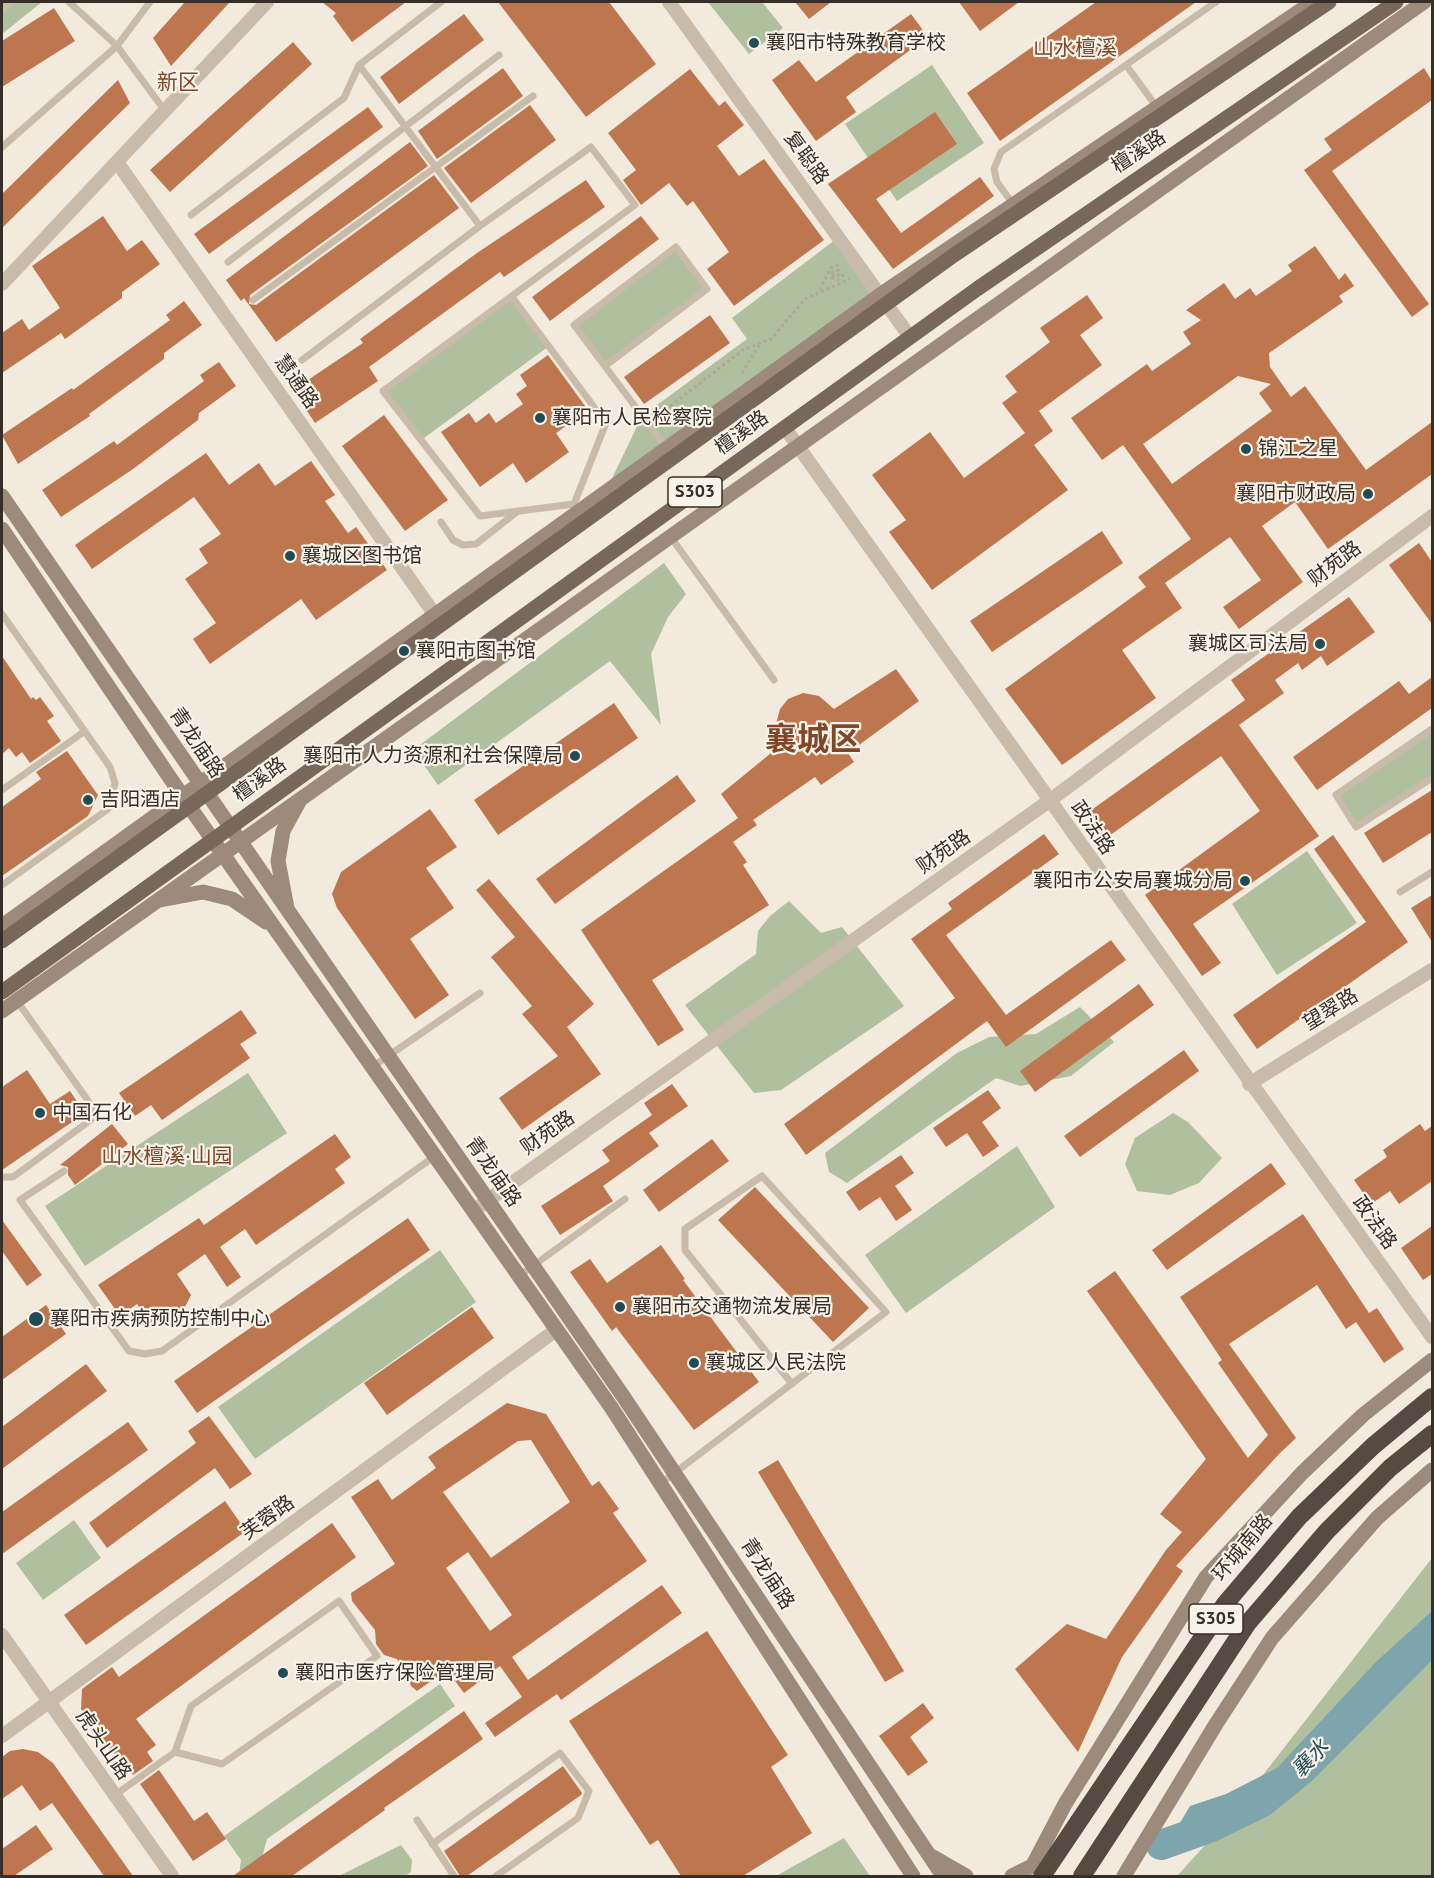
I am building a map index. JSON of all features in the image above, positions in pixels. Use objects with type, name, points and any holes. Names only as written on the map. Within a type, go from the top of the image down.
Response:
[{"type":"highway","name":"环城南路","points":[[1037,1871],[1058,1853],[1225,1604],[1299,1517],[1373,1446],[1432,1397]]},
{"type":"highway","name":"S305","points":[[1082,1876],[1247,1624],[1327,1531],[1390,1467],[1432,1434]]},
{"type":"main road","name":"檀溪路","points":[[2,941],[186,801],[439,620],[581,511],[883,299],[1329,2]]},
{"type":"main road","name":"檀溪路","points":[[2,992],[910,337],[1396,2]]},
{"type":"street","points":[[2,284],[267,2]]},
{"type":"street","name":"复聪路","points":[[669,2],[910,337]]},
{"type":"street","points":[[581,511],[883,299],[1013,204],[1313,2]]},
{"type":"street","points":[[2,1011],[1424,2]]},
{"type":"street","name":"慧通路","points":[[117,162],[439,620]]},
{"type":"street","name":"政法路","points":[[784,428],[1249,1084],[1432,1337]]},
{"type":"street","name":"青龙庙路","points":[[2,496],[202,790],[675,1473],[943,1876]]},
{"type":"street","name":"财苑路","points":[[473,1210],[1049,801],[1432,516]]},
{"type":"street","name":"青龙庙路","points":[[2,529],[9,544],[186,801],[556,1330],[660,1484],[913,1876]]},
{"type":"street","points":[[289,914],[278,861],[283,831],[302,796]]},
{"type":"street","points":[[2,926],[186,801]]},
{"type":"street","points":[[154,901],[203,892],[232,898],[275,928]]},
{"type":"street","name":"望翠路","points":[[1249,1084],[1432,970]]},
{"type":"street","name":"芙蓉路","points":[[2,1736],[556,1330]]},
{"type":"street","points":[[1012,1876],[1037,1871],[1065,1804],[1206,1577],[1310,1465],[1363,1415],[1432,1360]]},
{"type":"street","points":[[1124,1876],[1216,1724],[1272,1638],[1377,1518],[1432,1470]]},
{"type":"street","name":"虎头山路","points":[[2,1635],[172,1876]]},
{"type":"street","points":[[928,1854],[966,1876]]},
{"type":"lane","points":[[2,9],[10,2]]},
{"type":"lane","points":[[69,2],[117,46],[165,111]]},
{"type":"lane","points":[[2,147],[117,46],[150,2]]},
{"type":"lane","points":[[191,215],[344,98],[359,65],[441,2]]},
{"type":"lane","points":[[1013,204],[997,182],[994,169],[1001,152],[1216,2]]},
{"type":"lane","points":[[228,262],[499,55]]},
{"type":"lane","points":[[359,65],[480,226]]},
{"type":"lane","points":[[1126,65],[1156,106]]},
{"type":"lane","points":[[253,300],[533,96]]},
{"type":"lane","points":[[302,360],[480,226],[591,147],[634,205],[383,391],[480,516],[518,511],[581,511],[606,423],[512,297]]},
{"type":"lane","points":[[605,366],[708,289],[676,247],[574,325],[667,449]]},
{"type":"lane","points":[[441,522],[453,540],[463,545],[470,544],[486,537],[518,511]]},
{"type":"lane","points":[[670,536],[774,680]]},
{"type":"lane","points":[[2,614],[110,767],[115,783],[108,809],[2,885]]},
{"type":"lane","points":[[2,790],[85,731]]},
{"type":"lane","points":[[1432,731],[1336,795],[1356,827],[1432,778]]},
{"type":"lane","points":[[1400,892],[1432,872]]},
{"type":"lane","points":[[372,1067],[480,993]]},
{"type":"lane","points":[[2,1177],[13,1177],[92,1119],[94,1109],[17,1000]]},
{"type":"lane","points":[[64,1171],[20,1200],[129,1351],[145,1354],[162,1351],[435,1156]]},
{"type":"lane","points":[[660,1484],[792,1384],[886,1312],[762,1176],[685,1229],[685,1250],[792,1384]]},
{"type":"lane","points":[[519,1276],[625,1199]]},
{"type":"lane","points":[[115,1795],[175,1752],[191,1706],[339,1601],[377,1656],[222,1764],[175,1752]]},
{"type":"lane","points":[[432,1844],[560,1753],[589,1791],[578,1818],[496,1876]]},
{"type":"lane","points":[[417,1820],[454,1876]]},
{"type":"path","points":[[816,293],[822,288],[833,266],[838,265],[845,269],[843,278],[834,280],[832,275]]},
{"type":"path","points":[[648,424],[743,350],[771,339],[805,299],[865,273]]},
{"type":"path","points":[[741,376],[760,344]]},
{"type":"green space","points":[[2,2],[42,2],[2,34]]},
{"type":"green space","points":[[708,2],[762,2],[783,28],[749,54]]},
{"type":"green space","points":[[932,65],[984,143],[897,201],[845,124]]},
{"type":"green space","points":[[839,237],[880,295],[605,493],[642,416],[747,339],[732,318]]},
{"type":"green space","points":[[676,247],[707,289],[605,366],[574,325]]},
{"type":"green space","points":[[512,297],[549,346],[420,441],[383,391]]},
{"type":"green space","points":[[664,563],[686,594],[668,617],[651,654],[661,725],[610,661],[438,785],[413,750]]},
{"type":"green space","points":[[1432,729],[1432,778],[1356,827],[1336,795]]},
{"type":"green space","points":[[1307,851],[1357,923],[1277,975],[1232,904]]},
{"type":"green space","points":[[789,901],[821,933],[842,927],[904,1006],[781,1090],[754,1093],[685,1005],[756,954],[758,931],[770,916]]},
{"type":"green space","points":[[1080,1007],[1114,1042],[1071,1076],[1020,1086],[996,1078],[847,1183],[829,1172],[825,1153],[957,1053],[989,1037],[1036,1034]]},
{"type":"green space","points":[[248,1073],[287,1133],[85,1266],[45,1206]]},
{"type":"green space","points":[[1173,1113],[1188,1122],[1222,1158],[1199,1183],[1170,1195],[1137,1191],[1125,1164],[1135,1138]]},
{"type":"green space","points":[[1017,1146],[1055,1207],[906,1313],[865,1255]]},
{"type":"green space","points":[[440,1250],[476,1302],[255,1459],[218,1407]]},
{"type":"green space","points":[[74,1520],[101,1558],[43,1600],[16,1563]]},
{"type":"green space","points":[[1432,1558],[1432,1876],[1177,1876],[1227,1821]]},
{"type":"green space","points":[[440,1684],[455,1706],[267,1839],[257,1876],[239,1876],[241,1860],[224,1836]]},
{"type":"green space","points":[[844,1838],[870,1876],[776,1876]]},
{"type":"green space","points":[[401,1845],[412,1860],[411,1872],[405,1876],[339,1876]]},
{"type":"water","name":"襄水","points":[[1432,1611],[1432,1660],[1313,1780],[1270,1815],[1217,1841],[1173,1854],[1162,1853],[1190,1806],[1226,1794],[1277,1768],[1376,1662]]},
{"type":"building","points":[[185,2],[230,2],[171,66],[153,38]]},
{"type":"building","points":[[322,2],[406,2],[352,42],[333,16],[336,13]]},
{"type":"building","points":[[498,2],[609,2],[656,64],[586,117]]},
{"type":"building","points":[[795,2],[831,2],[809,19]]},
{"type":"building","points":[[959,2],[1019,2],[980,31]]},
{"type":"building","points":[[1096,2],[1196,2],[1000,141],[967,93]]},
{"type":"building","points":[[54,8],[75,41],[2,87],[2,41]]},
{"type":"building","points":[[464,14],[484,40],[399,104],[380,77]]},
{"type":"building","points":[[911,14],[928,37],[846,97],[856,112],[816,141],[772,80],[799,60],[816,82]]},
{"type":"building","points":[[293,42],[312,64],[170,192],[150,170]]},
{"type":"building","points":[[503,68],[523,96],[437,159],[418,131]]},
{"type":"building","points":[[1424,68],[1432,81],[1432,100],[1332,171],[1429,304],[1412,317],[1304,170],[1332,150],[1324,139]]},
{"type":"building","points":[[690,69],[719,106],[725,101],[744,125],[717,146],[739,176],[764,159],[824,240],[734,306],[707,269],[729,252],[693,201],[687,206],[669,183],[641,205],[623,180],[636,170],[608,133]]},
{"type":"building","points":[[118,80],[130,103],[2,228],[2,194]]},
{"type":"building","points":[[530,105],[556,140],[471,203],[444,168]]},
{"type":"building","points":[[368,107],[383,127],[209,254],[194,234]]},
{"type":"building","points":[[935,112],[957,144],[876,199],[901,233],[980,177],[994,196],[893,269],[828,184]]},
{"type":"building","points":[[410,142],[428,166],[250,295],[249,304],[256,305],[434,175],[459,208],[276,342],[244,298],[241,301],[226,280]]},
{"type":"building","points":[[586,180],[605,207],[504,277],[500,272],[369,367],[378,381],[315,423],[293,390],[363,343],[360,339],[477,253]]},
{"type":"building","points":[[103,216],[127,251],[142,240],[160,264],[122,292],[122,298],[65,339],[61,333],[2,373],[2,333],[22,319],[29,330],[60,308],[32,266]]},
{"type":"building","points":[[641,216],[659,239],[550,321],[532,297]]},
{"type":"building","points":[[1315,246],[1339,280],[1345,273],[1354,286],[1339,296],[1343,302],[1269,353],[1270,367],[1291,397],[1305,386],[1366,470],[1432,422],[1432,474],[1328,549],[1295,502],[1262,526],[1303,582],[1239,629],[1223,607],[1261,580],[1230,537],[1165,583],[1182,608],[1122,650],[1156,698],[1062,765],[1005,689],[1146,587],[1138,577],[1191,539],[1123,445],[1102,460],[1071,418],[1147,364],[1152,371],[1191,344],[1183,332],[1201,320],[1186,310],[1224,283],[1235,299],[1250,288],[1256,296],[1292,271],[1288,265]],"holes":[[[1238,376],[1271,384],[1259,393],[1272,411],[1172,484],[1143,444]]]},
{"type":"building","points":[[1087,295],[1103,318],[1080,335],[1102,365],[1039,411],[1053,431],[1034,445],[1068,490],[932,590],[889,532],[906,520],[872,475],[930,432],[964,478],[1025,433],[1002,403],[1017,392],[1005,376],[1050,342],[1040,328]]},
{"type":"building","points":[[184,301],[202,325],[164,353],[164,359],[89,414],[90,416],[18,464],[2,435],[72,388],[73,390],[170,320],[166,315]]},
{"type":"building","points":[[710,315],[730,343],[644,404],[624,377]]},
{"type":"building","name":"襄阳市人民检察院","points":[[548,355],[588,410],[556,433],[569,452],[526,483],[513,463],[480,487],[441,432],[469,413],[476,423],[489,413],[496,423],[523,404],[516,394],[527,386],[520,375]]},
{"type":"building","points":[[219,362],[236,386],[199,413],[198,420],[133,469],[61,517],[42,490],[114,441],[117,445],[204,381],[200,375]]},
{"type":"building","points":[[384,415],[448,500],[405,531],[342,446]]},
{"type":"building","name":"襄城区图书馆","points":[[206,453],[229,485],[259,463],[275,486],[311,461],[335,495],[325,501],[348,533],[356,527],[387,570],[316,620],[301,599],[210,664],[193,639],[216,623],[185,579],[208,563],[199,549],[221,534],[194,497],[92,569],[75,545]]},
{"type":"building","points":[[1102,531],[1123,563],[992,652],[970,621]]},
{"type":"building","points":[[1419,543],[1432,562],[1432,624],[1389,565]]},
{"type":"building","points":[[1349,597],[1375,632],[1327,666],[1321,656],[1302,670],[1298,663],[1275,680],[1284,693],[1239,725],[1319,836],[1193,924],[1221,963],[1202,976],[1145,895],[1260,811],[1221,756],[1109,836],[1090,811],[1245,700],[1231,680]]},
{"type":"building","points":[[2,656],[31,699],[33,697],[36,700],[40,697],[54,716],[47,721],[61,741],[30,763],[22,752],[16,757],[9,748],[2,754]]},
{"type":"building","points":[[896,669],[919,701],[848,753],[854,762],[821,785],[815,777],[753,820],[757,825],[733,842],[747,862],[743,865],[769,905],[652,980],[684,1030],[658,1046],[581,930],[738,818],[721,794],[782,744],[776,724],[780,709],[788,699],[803,693],[819,696],[834,709]]},
{"type":"building","points":[[1432,677],[1432,708],[1317,790],[1293,757],[1399,681],[1409,694]]},
{"type":"building","name":"襄阳市人力资源和社会保障局","points":[[614,703],[638,738],[498,835],[474,800]]},
{"type":"building","points":[[67,751],[98,795],[88,816],[2,876],[2,807],[41,779],[36,772]]},
{"type":"building","points":[[677,775],[696,801],[555,904],[536,879]]},
{"type":"building","points":[[1432,790],[1432,832],[1383,863],[1364,833]]},
{"type":"building","points":[[430,809],[457,847],[426,868],[454,908],[410,939],[449,995],[415,1019],[337,908],[332,894],[341,872]]},
{"type":"building","points":[[1044,834],[1059,854],[946,935],[1006,1015],[1111,940],[1126,960],[1006,1047],[987,1021],[806,1155],[784,1124],[955,998],[911,939],[952,909],[948,903]]},
{"type":"building","points":[[1333,835],[1408,942],[1257,1049],[1233,1015],[1366,922],[1314,849]]},
{"type":"building","points":[[489,879],[594,1004],[567,1027],[601,1074],[522,1130],[499,1098],[558,1056],[522,1014],[532,1006],[491,957],[515,937],[476,890]]},
{"type":"building","points":[[1432,895],[1432,942],[1411,908]]},
{"type":"building","points":[[1139,984],[1154,1005],[1035,1092],[1020,1071]]},
{"type":"building","points":[[241,1010],[257,1033],[240,1044],[250,1058],[162,1120],[151,1105],[135,1116],[119,1093]]},
{"type":"building","points":[[1184,1050],[1199,1071],[1080,1157],[1064,1136]]},
{"type":"building","name":"中国石化","points":[[27,1070],[50,1104],[70,1091],[80,1106],[75,1120],[2,1170],[2,1087]]},
{"type":"building","points":[[672,1084],[688,1106],[649,1133],[659,1146],[603,1186],[613,1201],[560,1235],[541,1206],[610,1161],[602,1150],[652,1115],[644,1103]]},
{"type":"building","points":[[988,1090],[1001,1108],[982,1122],[999,1146],[983,1157],[967,1133],[946,1147],[933,1128]]},
{"type":"building","points":[[112,1124],[128,1144],[75,1185],[68,1175],[68,1167],[60,1165]]},
{"type":"building","points":[[1420,1124],[1425,1131],[1432,1126],[1432,1181],[1399,1204],[1390,1191],[1371,1204],[1354,1180],[1387,1157],[1383,1150]]},
{"type":"building","points":[[335,1134],[351,1157],[335,1169],[345,1183],[256,1245],[245,1229],[220,1247],[241,1277],[227,1287],[205,1254],[177,1274],[191,1295],[184,1309],[170,1319],[150,1324],[137,1304],[120,1316],[98,1285],[199,1218],[204,1225]]},
{"type":"building","points":[[712,1139],[729,1161],[659,1212],[643,1190]]},
{"type":"building","points":[[901,1155],[914,1173],[895,1186],[912,1210],[896,1221],[880,1197],[859,1211],[846,1192]]},
{"type":"building","points":[[1271,1163],[1286,1184],[1167,1270],[1152,1250]]},
{"type":"building","points":[[755,1187],[869,1308],[833,1342],[718,1220]]},
{"type":"building","points":[[1303,1214],[1369,1313],[1377,1308],[1404,1349],[1384,1363],[1356,1322],[1346,1329],[1317,1285],[1229,1344],[1296,1438],[1176,1566],[1183,1571],[1122,1657],[1078,1752],[1015,1669],[1067,1624],[1106,1639],[1166,1550],[1182,1532],[1160,1514],[1206,1459],[1087,1291],[1115,1271],[1248,1458],[1268,1435],[1218,1363],[1222,1360],[1180,1297]]},
{"type":"building","points":[[408,1218],[430,1250],[197,1413],[174,1381]]},
{"type":"building","points":[[2,1220],[42,1275],[27,1286],[2,1251]]},
{"type":"building","points":[[1432,1226],[1432,1274],[1423,1280],[1401,1248]]},
{"type":"building","points":[[661,1245],[685,1279],[683,1280],[759,1382],[694,1430],[616,1327],[612,1331],[570,1272],[590,1259],[607,1283]]},
{"type":"building","points":[[46,1305],[66,1334],[2,1380],[2,1337]]},
{"type":"building","points":[[472,1307],[494,1338],[387,1415],[364,1383]]},
{"type":"building","points":[[86,1364],[107,1391],[2,1469],[2,1427]]},
{"type":"building","points":[[507,1403],[546,1414],[592,1486],[599,1481],[619,1509],[613,1513],[647,1561],[512,1657],[528,1680],[662,1585],[682,1613],[561,1700],[557,1694],[495,1737],[485,1723],[522,1697],[500,1666],[464,1693],[447,1670],[417,1691],[411,1686],[397,1659],[384,1655],[376,1644],[375,1630],[352,1601],[351,1593],[395,1564],[351,1497],[378,1479],[392,1500],[436,1468],[428,1457]],"holes":[[[531,1440],[570,1502],[491,1558],[443,1492],[518,1441]],[[468,1552],[512,1615],[490,1631],[446,1568]]]},
{"type":"building","points":[[209,1416],[252,1474],[230,1489],[215,1468],[107,1548],[89,1523],[196,1443],[188,1431]]},
{"type":"building","points":[[128,1422],[148,1450],[2,1554],[2,1512]]},
{"type":"building","points":[[778,1460],[904,1671],[885,1682],[758,1472]]},
{"type":"building","points":[[225,1501],[246,1531],[86,1645],[64,1615]]},
{"type":"building","points":[[332,1523],[356,1557],[136,1719],[156,1745],[147,1752],[153,1761],[133,1775],[127,1766],[125,1768],[81,1709],[82,1689],[112,1667],[119,1677]]},
{"type":"building","points":[[707,1631],[788,1755],[771,1767],[812,1833],[743,1876],[681,1876],[658,1840],[650,1845],[569,1721]]},
{"type":"building","points":[[923,1703],[934,1718],[910,1737],[928,1762],[908,1776],[879,1736]]},
{"type":"building","points":[[464,1711],[483,1739],[384,1808],[385,1810],[292,1876],[233,1876]]},
{"type":"building","points":[[23,1749],[38,1752],[53,1763],[133,1876],[104,1876],[52,1803],[40,1811],[22,1785],[2,1799],[2,1757],[10,1751]]},
{"type":"building","points":[[563,1766],[582,1793],[581,1795],[467,1876],[460,1876],[444,1851]]},
{"type":"building","points":[[159,1770],[194,1821],[207,1812],[226,1839],[193,1861],[140,1784]]},
{"type":"building","points":[[36,1825],[53,1849],[14,1876],[2,1876],[2,1849]]},
{"type":"waterway","name":"襄水","points":[[1161,1845],[1206,1829]]},
{"type":"place","name":"襄阳市特殊教育学校","points":[[754,43]]},
{"type":"place","name":"襄阳市人民检察院","points":[[540,418]]},
{"type":"place","name":"锦江之星","points":[[1246,449]]},
{"type":"place","name":"襄阳市财政局","points":[[1368,494]]},
{"type":"place","name":"襄城区图书馆","points":[[290,556]]},
{"type":"place","name":"襄城区司法局","points":[[1320,644]]},
{"type":"place","name":"襄阳市图书馆","points":[[404,651]]},
{"type":"place","name":"襄阳市人力资源和社会保障局","points":[[575,756]]},
{"type":"place","name":"吉阳酒店","points":[[88,800]]},
{"type":"place","name":"襄阳市公安局襄城分局","points":[[1245,881]]},
{"type":"place","name":"中国石化","points":[[40,1113]]},
{"type":"place","name":"襄阳市交通物流发展局","points":[[620,1307]]},
{"type":"place","name":"襄阳市疾病预防控制中心","points":[[36,1319]]},
{"type":"place","name":"襄城区人民法院","points":[[694,1363]]},
{"type":"place","name":"襄阳市医疗保险管理局","points":[[283,1673]]},
{"type":"district","name":"山水檀溪","points":[[1075,49]]},
{"type":"district","name":"新区","points":[[178,83]]},
{"type":"district","name":"襄城区","points":[[813,741]]},
{"type":"district","name":"山水檀溪·山园","points":[[167,1157]]}]
